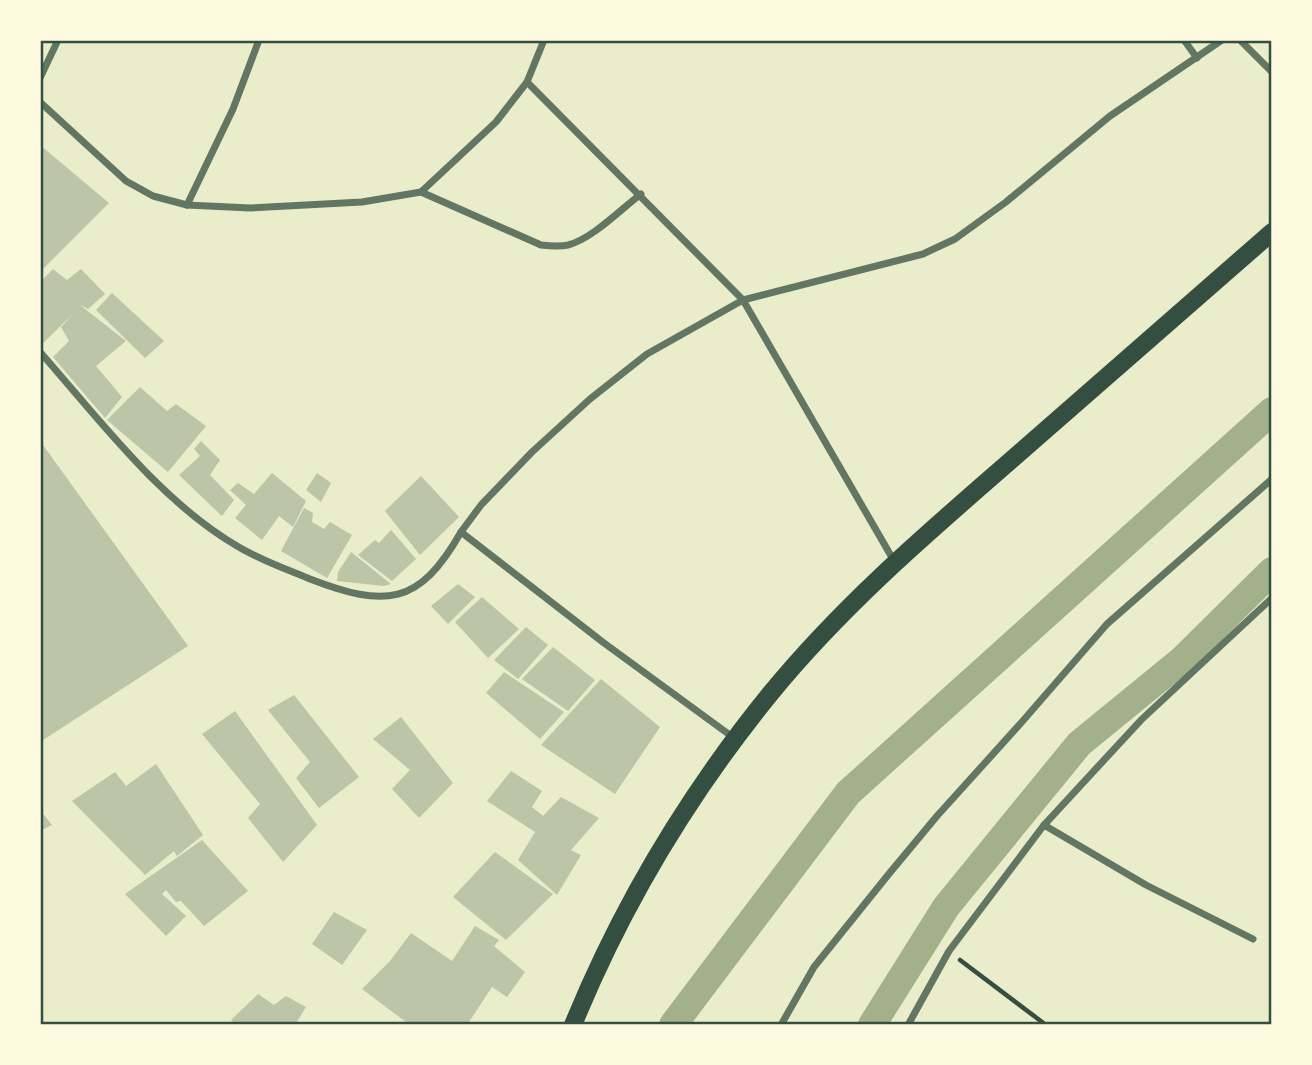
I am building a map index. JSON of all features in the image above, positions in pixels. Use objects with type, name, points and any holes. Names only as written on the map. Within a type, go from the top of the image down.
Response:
[{"type":"main road","points":[[573,1025],[611,937],[648,868],[734,739],[811,647],[894,562],[1272,232]]},
{"type":"street","points":[[40,78],[58,40]]},
{"type":"street","points":[[187,205],[233,109],[260,40]]},
{"type":"street","points":[[40,102],[126,181],[153,196],[187,205],[250,208],[362,202],[421,192],[496,122],[527,82],[544,40]]},
{"type":"street","points":[[1184,40],[1197,58]]},
{"type":"street","points":[[40,352],[152,477],[194,517],[238,547],[344,592],[364,596],[396,595],[419,585],[436,570],[481,505],[532,452],[590,399],[647,354],[743,300],[923,254],[955,239],[1110,116],[1222,40]]},
{"type":"street","points":[[1240,40],[1272,72]]},
{"type":"street","points":[[527,82],[641,194],[743,300],[894,562]]},
{"type":"street","points":[[421,192],[541,245],[551,246],[568,245],[584,238],[641,194]]},
{"type":"street","points":[[780,1025],[814,967],[888,875],[1107,624],[1272,480]]},
{"type":"street","points":[[461,533],[734,739]]},
{"type":"street","points":[[908,1025],[949,951],[1044,825],[1141,720],[1272,598]]},
{"type":"street","points":[[1044,825],[1146,885],[1253,939]]},
{"type":"path","points":[[949,951],[1045,1025]]},
{"type":"building","points":[[40,145],[109,203],[40,272]]},
{"type":"building","points":[[53,269],[67,280],[81,269],[105,294],[88,309],[80,305],[126,341],[96,366],[122,397],[105,418],[53,357],[69,341],[61,327],[75,312],[40,346],[40,282]]},
{"type":"building","points":[[112,293],[164,341],[145,358],[96,310]]},
{"type":"building","points":[[140,387],[167,411],[176,404],[206,426],[168,472],[107,420]]},
{"type":"building","points":[[40,441],[188,646],[40,742]]},
{"type":"building","points":[[201,441],[220,460],[210,475],[234,500],[222,516],[179,475],[200,456],[194,449]]},
{"type":"building","points":[[272,473],[306,501],[293,527],[279,516],[262,540],[235,518],[246,505],[230,490],[238,483],[254,494]]},
{"type":"building","points":[[317,473],[331,483],[321,502],[306,490]]},
{"type":"building","points":[[421,476],[459,517],[420,555],[385,511]]},
{"type":"building","points":[[304,508],[313,513],[312,522],[324,529],[330,522],[352,535],[327,578],[281,551]]},
{"type":"building","points":[[391,530],[416,559],[392,581],[358,555],[375,540],[379,543]]},
{"type":"building","points":[[351,552],[391,584],[384,586],[337,581],[338,572]]},
{"type":"building","points":[[458,584],[475,597],[448,624],[431,606]]},
{"type":"building","points":[[482,597],[519,629],[488,658],[455,622]]},
{"type":"building","points":[[526,627],[548,645],[518,679],[494,660]]},
{"type":"building","points":[[553,647],[595,680],[568,711],[522,679]]},
{"type":"building","points":[[504,672],[564,712],[540,739],[486,693]]},
{"type":"building","points":[[601,679],[660,727],[615,794],[541,745]]},
{"type":"building","points":[[294,695],[359,777],[319,808],[296,778],[310,762],[268,710]]},
{"type":"building","points":[[235,711],[317,825],[283,862],[248,818],[260,804],[202,734]]},
{"type":"building","points":[[401,717],[453,783],[419,818],[392,789],[410,770],[373,739]]},
{"type":"building","points":[[156,764],[203,835],[177,856],[174,851],[145,875],[72,801],[115,772],[126,786]]},
{"type":"building","points":[[511,771],[542,791],[532,807],[543,816],[561,797],[599,818],[571,850],[581,855],[557,895],[518,860],[535,832],[487,801]]},
{"type":"building","points":[[40,810],[52,825],[40,831]]},
{"type":"building","points":[[202,840],[248,891],[204,926],[181,901],[176,902],[166,890],[162,894],[186,916],[166,936],[125,894]]},
{"type":"building","points":[[495,852],[553,894],[506,940],[453,897]]},
{"type":"building","points":[[334,912],[367,930],[342,965],[312,944]]},
{"type":"building","points":[[475,926],[499,940],[494,946],[525,972],[507,997],[492,987],[467,1025],[410,1025],[362,989],[390,961],[411,933],[452,961]]},
{"type":"building","points":[[258,994],[274,1005],[286,996],[306,1007],[295,1025],[237,1025],[231,1020]]},
{"type":"waterway","points":[[673,1025],[848,793],[1272,411]]},
{"type":"waterway","points":[[872,1025],[946,907],[1079,744],[1183,659],[1272,571]]}]
